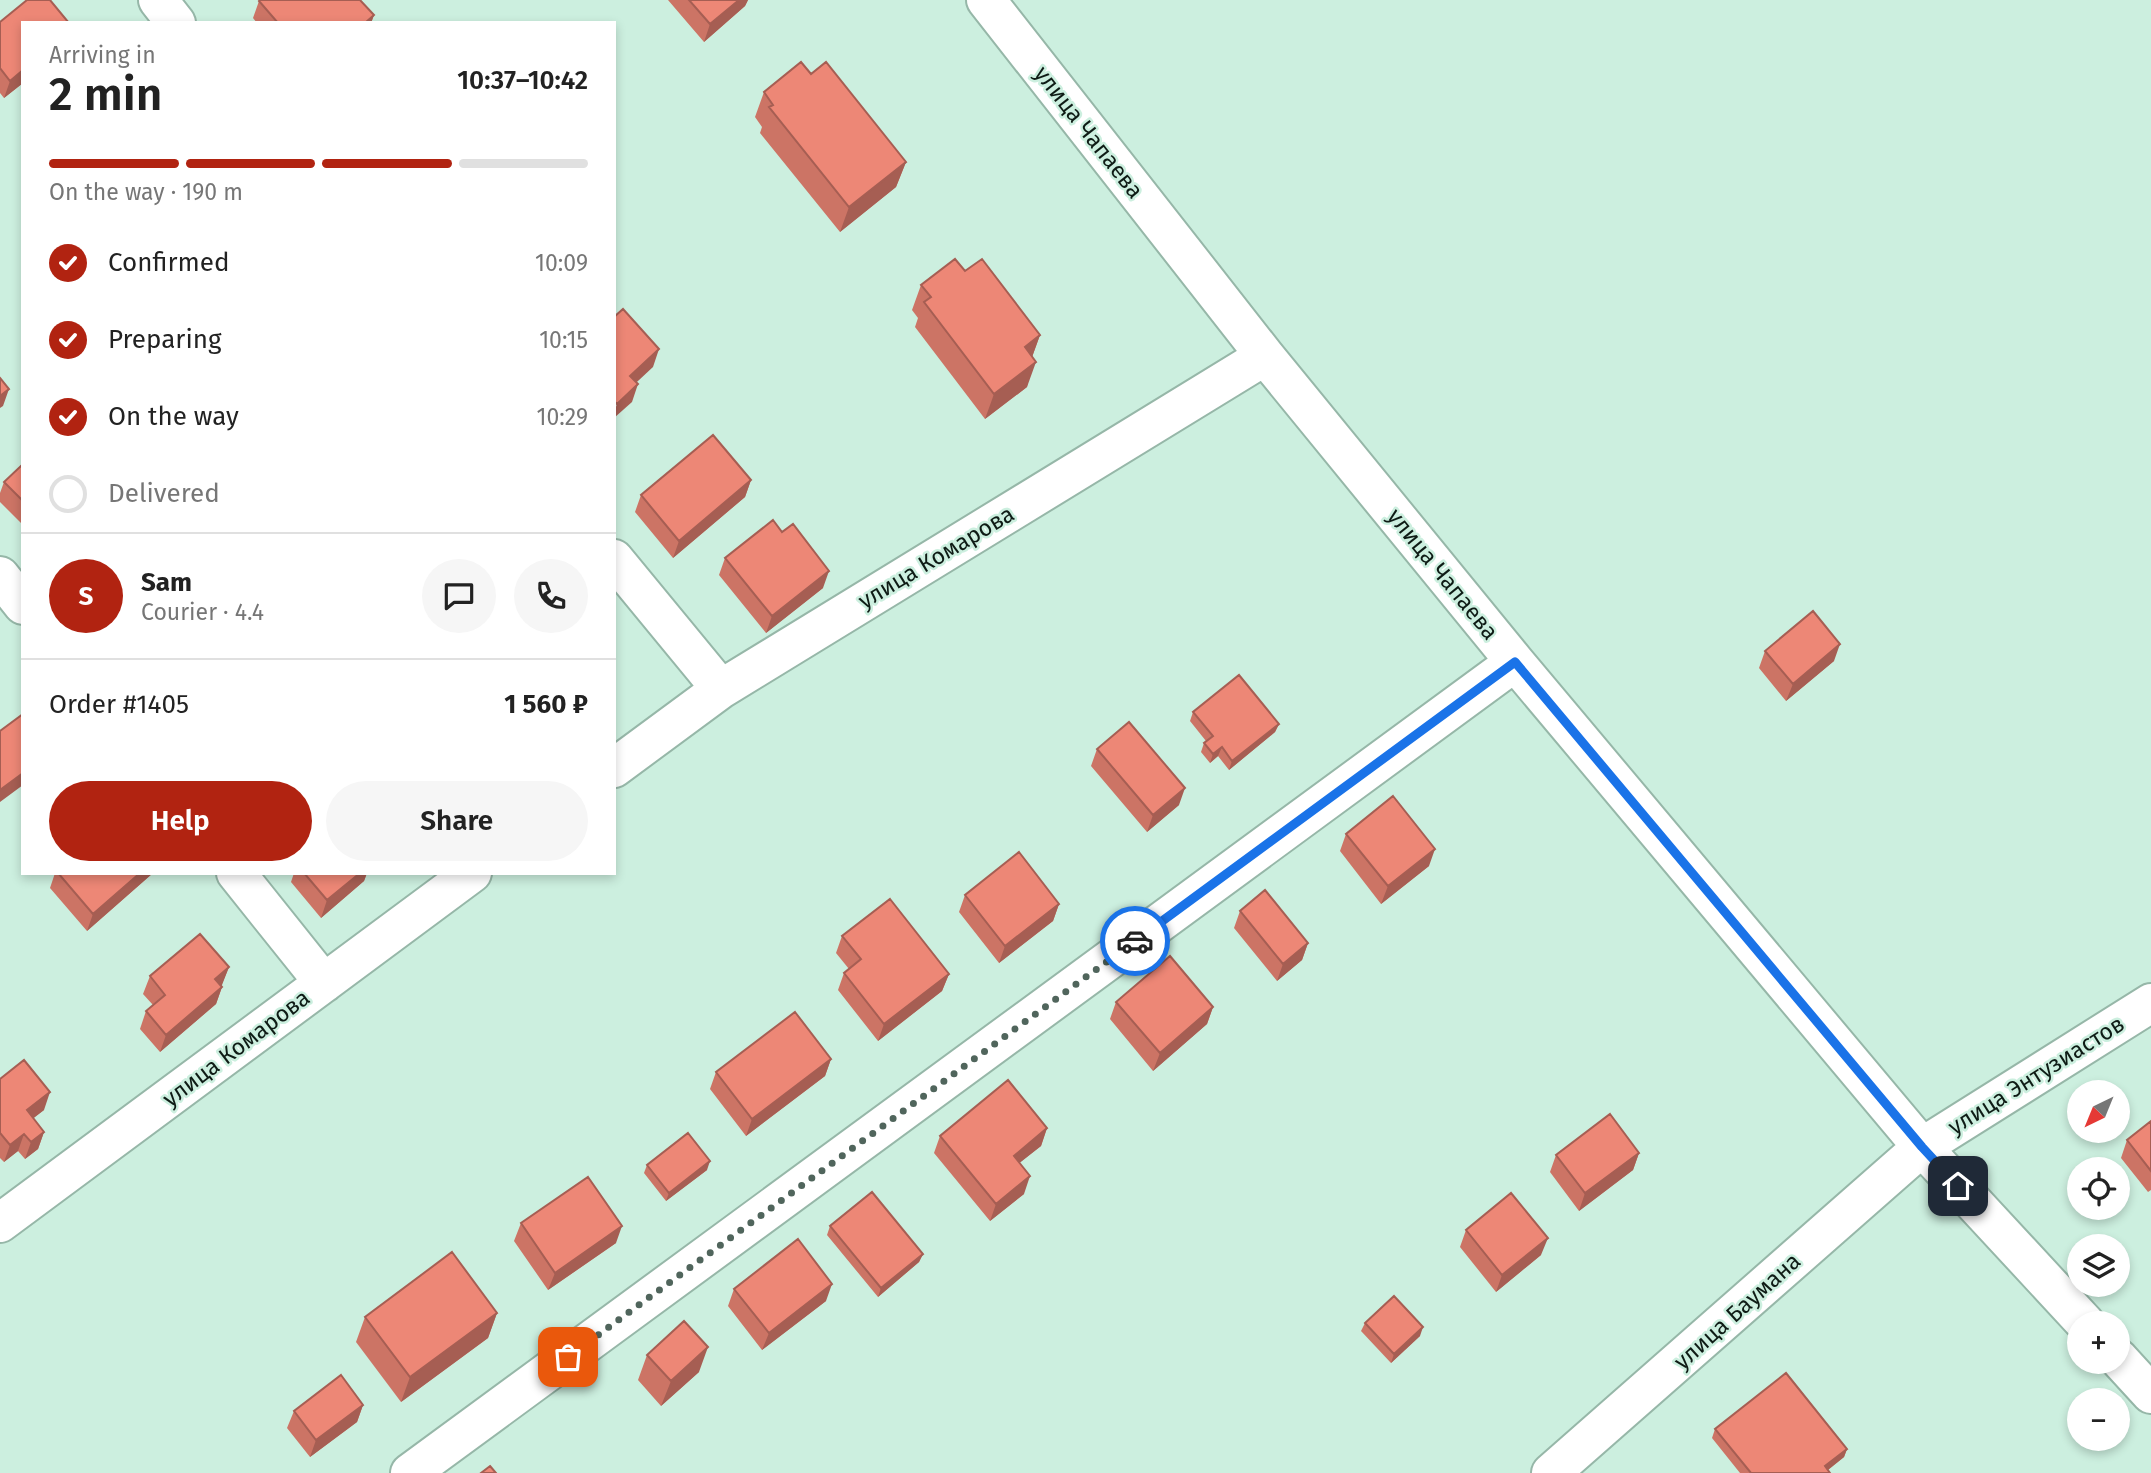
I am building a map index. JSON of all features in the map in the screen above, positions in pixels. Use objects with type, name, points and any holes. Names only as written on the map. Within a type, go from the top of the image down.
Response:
[{"type":"street","points":[[158,0],[174,21]]},
{"type":"street","name":"улица Чапаева","points":[[986,0],[1265,356],[1515,662],[1922,1147],[2074,1311]]},
{"type":"street","name":"улица Комарова","points":[[616,767],[721,689],[1265,356]]},
{"type":"street","points":[[616,561],[721,689]]},
{"type":"street","points":[[0,576],[21,602]]},
{"type":"street","points":[[410,1473],[1515,662]]},
{"type":"street","points":[[238,875],[324,983]]},
{"type":"street","name":"улица Комарова","points":[[0,1223],[469,875]]},
{"type":"street","name":"улица Энтузиастов","points":[[1922,1147],[2151,1003]]},
{"type":"street","name":"улица Баумана","points":[[1551,1473],[1590,1461],[1922,1147]]},
{"type":"street","points":[[2130,1371],[2151,1394]]},
{"type":"building","points":[[27,0],[50,0],[67,21],[21,21],[21,72],[10,81],[0,68],[0,22]]},
{"type":"building","points":[[360,0],[374,15],[367,21],[276,21],[259,1]]},
{"type":"building","points":[[689,0],[739,0],[710,24]]},
{"type":"building","points":[[801,62],[811,74],[826,62],[906,162],[849,207],[769,107],[773,105],[764,92]]},
{"type":"building","points":[[955,259],[965,271],[982,259],[1040,335],[1025,347],[1036,362],[994,394],[924,302],[931,297],[921,285]]},
{"type":"building","points":[[623,309],[659,349],[630,376],[638,384],[617,404],[616,403],[616,315]]},
{"type":"building","points":[[0,378],[9,389],[0,396]]},
{"type":"building","points":[[713,435],[751,480],[679,541],[641,495]]},
{"type":"building","points":[[21,466],[21,499],[4,482]]},
{"type":"building","points":[[773,520],[782,532],[793,524],[829,571],[772,616],[725,558]]},
{"type":"building","points":[[1813,611],[1840,644],[1793,684],[1765,651]]},
{"type":"building","points":[[1239,675],[1279,724],[1232,761],[1222,747],[1213,754],[1204,743],[1213,736],[1193,712]]},
{"type":"building","points":[[21,715],[21,774],[0,790],[0,731]]},
{"type":"building","points":[[1129,722],[1185,788],[1153,815],[1097,749]]},
{"type":"building","points":[[1393,796],[1435,849],[1388,886],[1346,834]]},
{"type":"building","points":[[1019,852],[1059,904],[1005,946],[965,895]]},
{"type":"building","points":[[60,875],[138,875],[93,914]]},
{"type":"building","points":[[306,875],[358,875],[327,900]]},
{"type":"building","points":[[1265,890],[1308,943],[1283,964],[1240,911]]},
{"type":"building","points":[[890,899],[949,974],[884,1024],[844,973],[861,959],[842,936]]},
{"type":"building","points":[[200,934],[229,967],[215,979],[222,987],[166,1035],[146,1011],[165,995],[150,976]]},
{"type":"building","points":[[1170,956],[1213,1007],[1160,1053],[1116,1002]]},
{"type":"building","points":[[795,1012],[831,1059],[752,1119],[716,1072]]},
{"type":"building","points":[[24,1060],[50,1092],[27,1110],[44,1132],[31,1142],[24,1134],[10,1145],[0,1133],[0,1079]]},
{"type":"building","points":[[1008,1080],[1047,1128],[1014,1156],[1030,1176],[996,1204],[940,1136]]},
{"type":"building","points":[[1610,1114],[1639,1153],[1585,1193],[1556,1155]]},
{"type":"building","points":[[2151,1121],[2151,1171],[2129,1143],[2130,1138]]},
{"type":"building","points":[[688,1133],[710,1161],[669,1193],[647,1165]]},
{"type":"building","points":[[588,1177],[622,1226],[555,1273],[521,1223]]},
{"type":"building","points":[[872,1192],[923,1254],[881,1288],[830,1226]]},
{"type":"building","points":[[1511,1193],[1548,1238],[1502,1275],[1466,1230]]},
{"type":"building","points":[[798,1239],[832,1284],[769,1333],[734,1289]]},
{"type":"building","points":[[452,1252],[497,1313],[410,1377],[365,1317]]},
{"type":"building","points":[[1394,1296],[1423,1327],[1394,1354],[1365,1323]]},
{"type":"building","points":[[684,1321],[708,1347],[671,1381],[647,1355]]},
{"type":"building","points":[[1786,1373],[1847,1449],[1825,1466],[1830,1473],[1751,1473],[1715,1429]]},
{"type":"building","points":[[341,1375],[363,1405],[316,1440],[294,1411]]},
{"type":"building","points":[[490,1466],[496,1473],[481,1473]]},
{"type":"way so far","points":[[568,1357],[1135,941]]},
{"type":"route","points":[[1135,941],[1515,662],[1922,1147],[1958,1186]]}]
